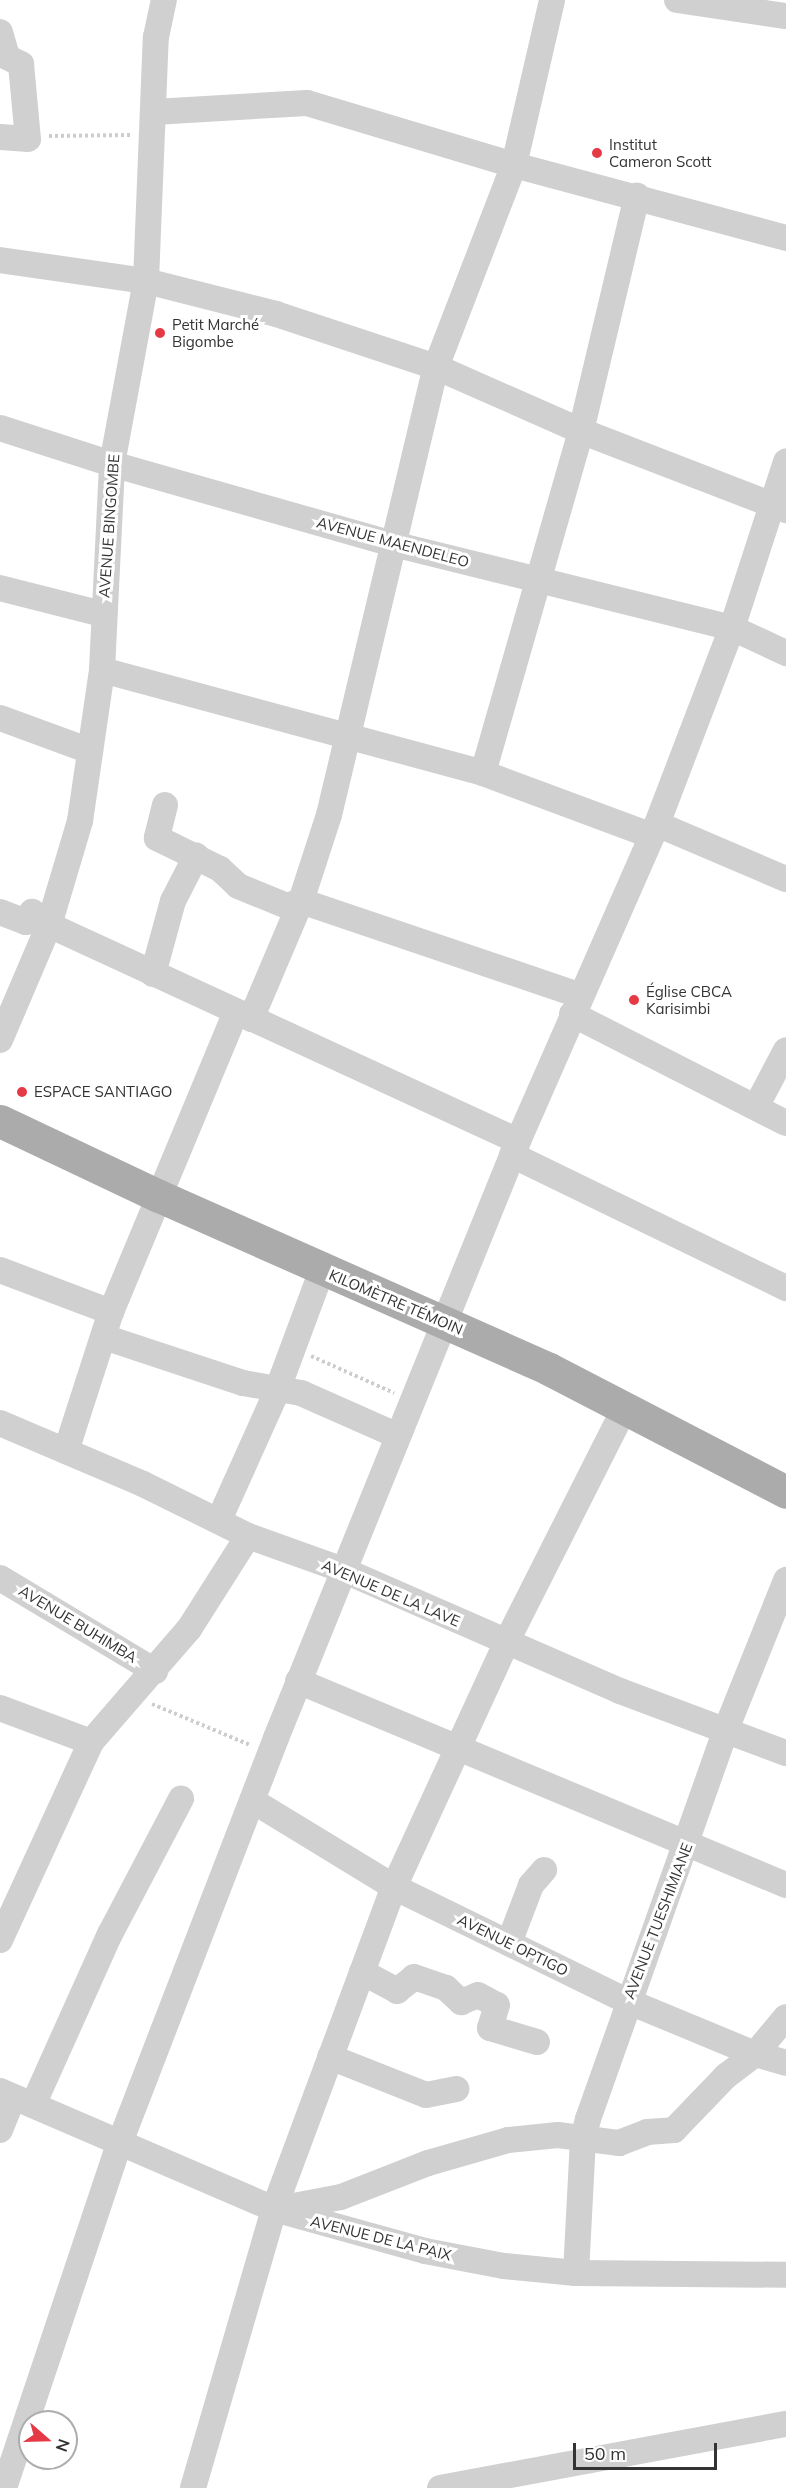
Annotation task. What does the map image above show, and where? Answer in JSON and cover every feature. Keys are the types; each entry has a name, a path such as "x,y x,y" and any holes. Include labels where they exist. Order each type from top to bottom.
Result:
{"main road":[{"name":"KILOMÈTRE TÉMOIN","path":"0,1121 322,1270 549,1369 786,1492"}],"street":[{"name":"AVENUE BINGOMBE","path":"0,1040 49,925 80,820 102,670 102,614 112,464 146,281 157,29 164,0"},
{"path":"66,1451 111,1312 159,1196 301,901 349,735 436,367 514,165 552,0"},
{"path":"677,0 786,16"},
{"path":"0,32 7,57 21,64 28,139 0,137"},
{"path":"154,123 308,103 514,165 637,196 786,238"},
{"path":"483,773 581,430 637,196"},
{"path":"0,260 146,281 276,314 436,367 581,430 779,508"},
{"name":"AVENUE MAENDELEO","path":"0,428 112,464 393,544 732,628 786,653"},
{"path":"9,2485 119,2145 298,1681 443,1322 575,1005 655,830 779,508 786,462"},
{"path":"0,588 102,614"},
{"path":"102,670 483,773 655,830 786,879"},
{"path":"0,718 90,751"},
{"path":"165,805 158,838 220,869 238,886 287,906 301,901 575,1005 786,1123"},
{"path":"153,974 173,901 196,856"},
{"path":"0,912 26,922 32,912 49,925 244,1016 515,1148 786,1288"},
{"path":"756,1107 786,1050"},
{"path":"0,1270 111,1312"},
{"path":"219,1520 277,1391 322,1270"},
{"path":"104,1337 277,1391 301,1393 398,1436"},
{"path":"193,2488 274,2209 394,1887 506,1643 624,1409"},
{"name":"AVENUE DE LA LAVE","path":"0,1423 219,1520 248,1536 343,1570 506,1643 725,1732 786,1753"},
{"path":"0,1940 91,1742 155,1671 189,1629 248,1536"},
{"name":"AVENUE BUHIMBA","path":"0,1578 155,1671"},
{"name":"AVENUE TUESHIMIANE","path":"576,2273 583,2139 627,2001 688,1843 725,1732 786,1580"},
{"path":"298,1681 786,1885"},
{"path":"0,1708 91,1742"},
{"path":"0,2130 15,2098 110,1935 180,1799"},
{"name":"AVENUE OPTIGO","path":"253,1801 394,1887 627,2001 755,2054 786,2063"},
{"path":"509,1943 531,1885 544,1870"},
{"path":"362,1972 397,1991 414,1977 446,1988 461,2002 478,1995 497,2005 490,2028 537,2042"},
{"path":"274,2209 341,2197 428,2163 508,2140 538,2135 619,2143 647,2132 674,2130 726,2076 755,2054 786,2017"},
{"path":"330,2057 426,2095 456,2089"},
{"name":"AVENUE DE LA PAIX","path":"15,2098 119,2145 274,2209 426,2252 504,2266 576,2273 786,2275"},
{"path":"440,2488 786,2424"}],"path":[{"path":"28,139 154,123"},
{"path":"296,1341 323,1363 412,1401"},
{"path":"133,1695 178,1718 271,1753"}],"place":[{"name":"Institut Cameron Scott","path":"597,153"},
{"name":"Petit Marché Bigombe","path":"160,333"},
{"name":"Église CBCA Karisimbi","path":"634,1000"},
{"name":"ESPACE SANTIAGO","path":"22,1092"}]}
